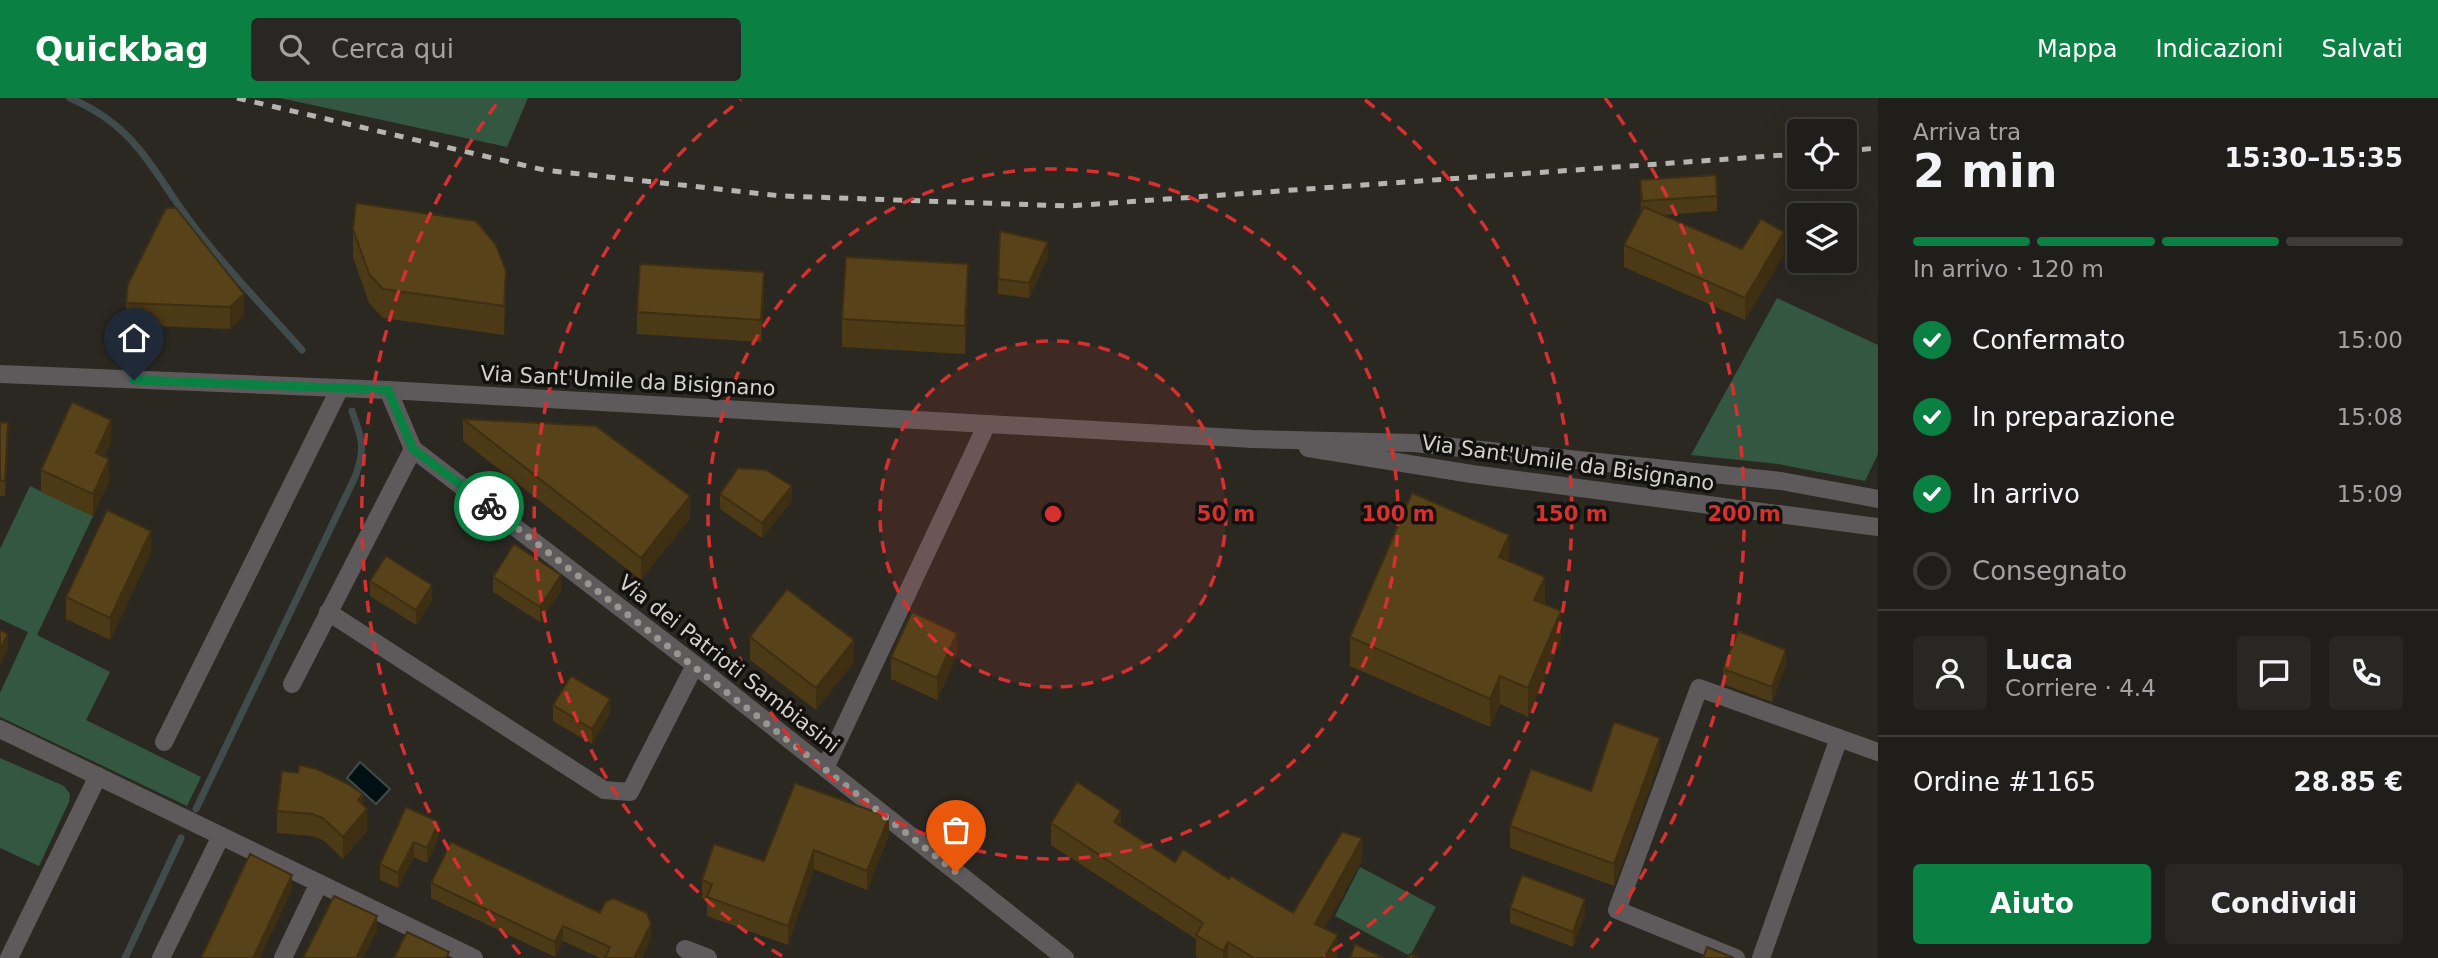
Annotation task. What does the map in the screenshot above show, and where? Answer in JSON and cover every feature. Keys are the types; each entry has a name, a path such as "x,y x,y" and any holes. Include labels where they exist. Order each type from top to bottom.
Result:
{"street":[{"name":"Via Sant'Umile da Bisignano","path":"0,374 388,390 1253,439 1428,444 1782,481 1878,499"},
{"path":"164,742 340,388"},
{"name":"Via dei Patrioti Sambiasini","path":"388,390 413,449 695,665 1065,958"},
{"path":"825,768 987,424"},
{"name":"Via Sant'Umile da Bisignano","path":"1253,439 1472,474 1878,527"},
{"path":"292,684 413,449"},
{"path":"328,612 604,790 630,792 695,665"},
{"path":"1736,958 1617,910 1699,688 1878,752"},
{"path":"0,729 473,958"},
{"path":"1761,958 1839,738"},
{"path":"9,958 98,776"},
{"path":"161,958 221,836"},
{"path":"283,958 318,883"},
{"path":"685,949 708,958"}],"green space":[{"path":"280,98 528,98 507,147"},
{"path":"1777,298 1878,345 1878,454 1865,481 1778,464 1691,455"},
{"path":"30,486 93,516 37,635 110,672 86,720 201,777 187,806 0,717 0,693 28,632 0,619 0,549"},
{"path":"0,758 64,786 70,794 69,802 39,866 0,848"},
{"path":"1360,867 1436,907 1410,956 1335,916"}],"shaded area":[{"path":"360,762 390,789 376,804 347,778"}],"building":[{"path":"1716,175 1717,196 1642,201 1640,180"},
{"path":"356,203 476,221 496,245 506,271 504,306 383,289 369,274 353,229"},
{"path":"1644,207 1742,249 1761,219 1784,232 1745,298 1624,245"},
{"path":"166,208 176,208 244,294 230,307 126,303 128,284"},
{"path":"1000,231 1048,242 1029,283 998,279"},
{"path":"846,257 968,264 965,326 842,319"},
{"path":"640,264 764,272 761,320 637,312"},
{"path":"72,402 111,420 96,453 109,459 93,494 41,470"},
{"path":"463,419 596,426 690,496 641,558"},
{"path":"0,422 8,423 5,481 0,480"},
{"path":"738,468 766,470 792,486 762,523 720,494"},
{"path":"1412,493 1509,535 1499,557 1545,577 1534,600 1561,611 1528,688 1500,676 1490,699 1350,637"},
{"path":"107,510 151,531 110,618 66,597"},
{"path":"514,544 561,575 540,607 493,577"},
{"path":"386,556 432,585 416,610 370,581"},
{"path":"787,589 854,640 816,688 750,637"},
{"path":"912,612 957,633 937,678 891,657"},
{"path":"0,630 8,634 0,650"},
{"path":"1738,631 1786,650 1772,687 1723,669"},
{"path":"571,676 610,699 592,729 553,705"},
{"path":"1614,722 1660,738 1614,864 1510,826 1531,769 1591,791"},
{"path":"299,765 317,769 363,794 358,800 367,809 343,837 323,818 312,814 277,811 282,771 298,773"},
{"path":"1077,782 1121,811 1114,822 1175,862 1183,849 1229,879 1231,876 1293,913 1342,832 1362,838 1315,924 1338,935 1324,958 1254,958 1228,942 1223,951 1196,935 1203,923 1051,823"},
{"path":"795,783 889,817 867,871 814,850 788,926 707,897 712,884 702,880 714,844 764,861"},
{"path":"406,807 439,822 427,848 414,842 398,873 380,864"},
{"path":"451,842 600,913 605,902 613,898 647,913 651,924 634,958 605,958 610,947 563,926 555,942 431,883"},
{"path":"250,854 292,875 253,958 201,958"},
{"path":"1522,875 1585,899 1573,932 1510,908"},
{"path":"334,896 377,916 356,958 303,958"},
{"path":"407,932 449,952 446,958 394,958"},
{"path":"1355,944 1384,958 1350,958"},
{"path":"1707,947 1734,958 1703,958"}],"waterway":[{"path":"70,98 112,122 128,136 232,273 302,350"},
{"path":"196,809 355,477 362,451 352,411"},
{"path":"125,958 181,838"}],"railway":[{"path":"237,98 544,170 782,196 1069,206 1787,155"},
{"path":"1857,150 1878,148"}],"way so far":[{"path":"489,506 956,872"}],"route":[{"path":"134,380 388,390 413,449 489,506"}]}
